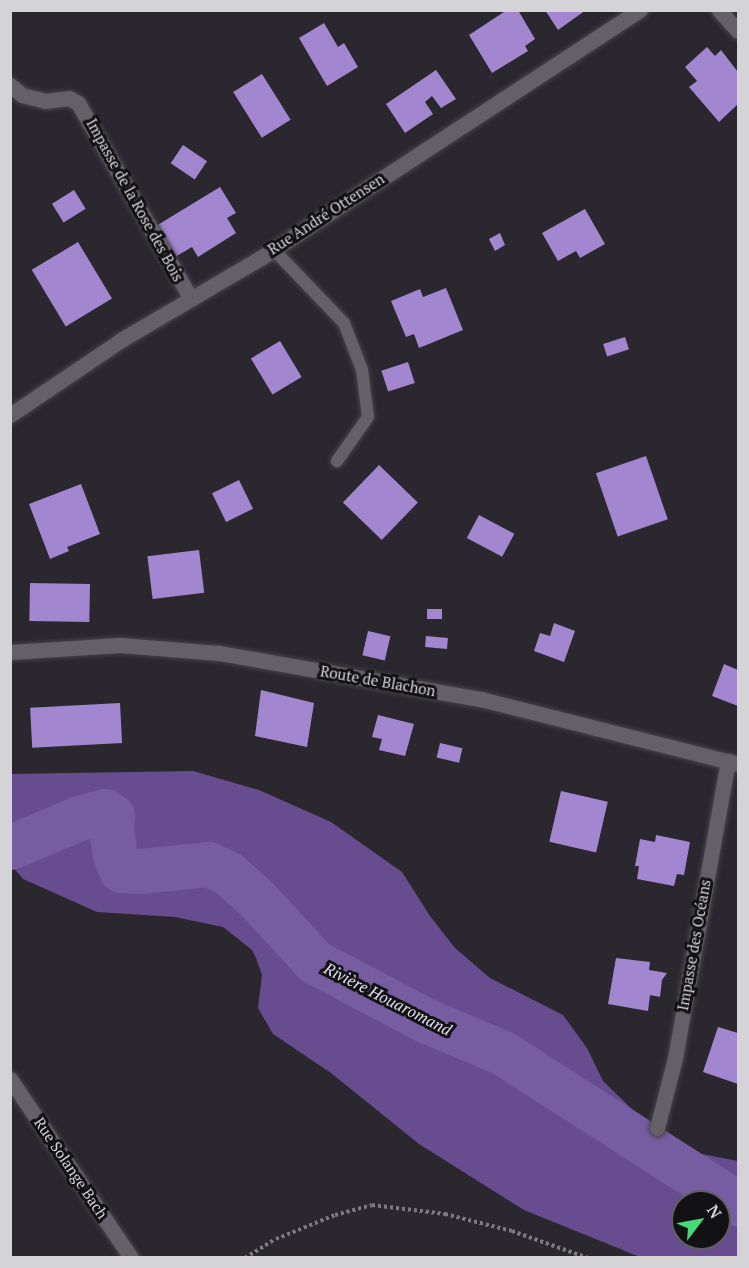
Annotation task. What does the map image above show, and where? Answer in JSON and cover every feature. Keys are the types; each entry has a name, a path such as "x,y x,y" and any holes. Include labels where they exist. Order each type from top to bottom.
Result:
{"street":[{"name":"Rue André Ottensen","path":"10,415 120,340 278,246 640,10"},
{"path":"719,10 738,31"},
{"name":"Impasse de la Rose des Bois","path":"10,86 22,95 45,101 69,98 78,103 191,298"},
{"name":"Route de Blachon","path":"10,652 120,645 219,653 481,699 733,763"},
{"name":"Impasse des Océans","path":"657,1128 675,1058 733,763"},
{"name":"Rue Solange Bach","path":"10,1078 131,1257"}],"lane":[{"path":"278,246 344,324 362,370 368,417 337,460"}],"path":[{"path":"245,1257 276,1239 335,1215 372,1205 445,1214 512,1231 588,1257"}],"shaded area":[{"path":"193,771 259,790 331,822 402,872 430,916 455,948 490,978 563,1015 587,1048 603,1081 635,1112 671,1141 702,1154 738,1161 738,1257 640,1257 524,1210 419,1144 331,1073 273,1034 258,1008 262,975 256,958 252,950 223,927 175,917 97,912 23,879 11,865 10,774"}],"building":[{"path":"507,10 518,10 535,39 525,46 528,51 492,73 469,35"},
{"path":"545,10 586,10 558,30"},
{"path":"324,23 338,47 344,43 358,67 327,86 299,38"},
{"path":"707,47 715,56 721,50 738,72 738,104 719,122 689,87 697,81 685,67"},
{"path":"436,70 456,99 441,108 432,96 425,102 433,114 405,133 386,104"},
{"path":"262,74 291,120 262,138 233,92"},
{"path":"183,145 207,161 195,179 171,163"},
{"path":"220,187 236,213 227,218 236,233 198,257 192,247 175,257 156,226"},
{"path":"74,190 86,209 64,222 52,204"},
{"path":"585,209 605,244 580,258 576,251 558,261 542,233"},
{"path":"500,233 505,245 495,251 489,239"},
{"path":"78,242 112,299 66,326 32,270"},
{"path":"446,288 463,330 419,348 414,334 406,337 391,301 420,289 423,297"},
{"path":"625,337 629,349 607,356 603,344"},
{"path":"280,341 302,377 272,395 251,359"},
{"path":"408,362 415,383 388,392 381,371"},
{"path":"646,456 668,519 618,537 596,473"},
{"path":"379,465 418,503 382,540 343,502"},
{"path":"239,480 253,509 226,522 212,493"},
{"path":"81,484 100,534 67,547 69,551 50,559 29,504"},
{"path":"479,515 514,534 502,557 467,538"},
{"path":"199,550 204,593 153,599 147,556"},
{"path":"30,583 90,584 89,622 29,621"},
{"path":"427,609 442,609 442,619 427,619"},
{"path":"554,623 575,631 564,662 534,651 540,633 550,636"},
{"path":"368,631 390,636 385,661 362,655"},
{"path":"426,636 448,638 447,649 425,647"},
{"path":"724,664 738,670 738,706 712,696"},
{"path":"261,690 314,703 307,747 255,736"},
{"path":"120,703 122,743 32,748 30,708"},
{"path":"378,715 414,724 405,756 379,750 382,739 372,737"},
{"path":"440,743 462,748 459,763 437,758"},
{"path":"561,791 608,802 596,852 549,842"},
{"path":"656,835 690,842 684,875 677,874 674,886 637,879 639,866 635,866 640,839 655,842"},
{"path":"616,958 650,962 649,970 667,973 662,980 660,997 650,995 648,1011 608,1004"},
{"path":"718,1027 738,1033 738,1084 703,1072"}],"waterway":[{"name":"Rivière Houaromand","path":"10,847 79,818 105,811 112,816 111,830 115,856 121,870 140,871 208,864 228,873 257,899 315,962 427,1021 503,1053 738,1204"}]}
